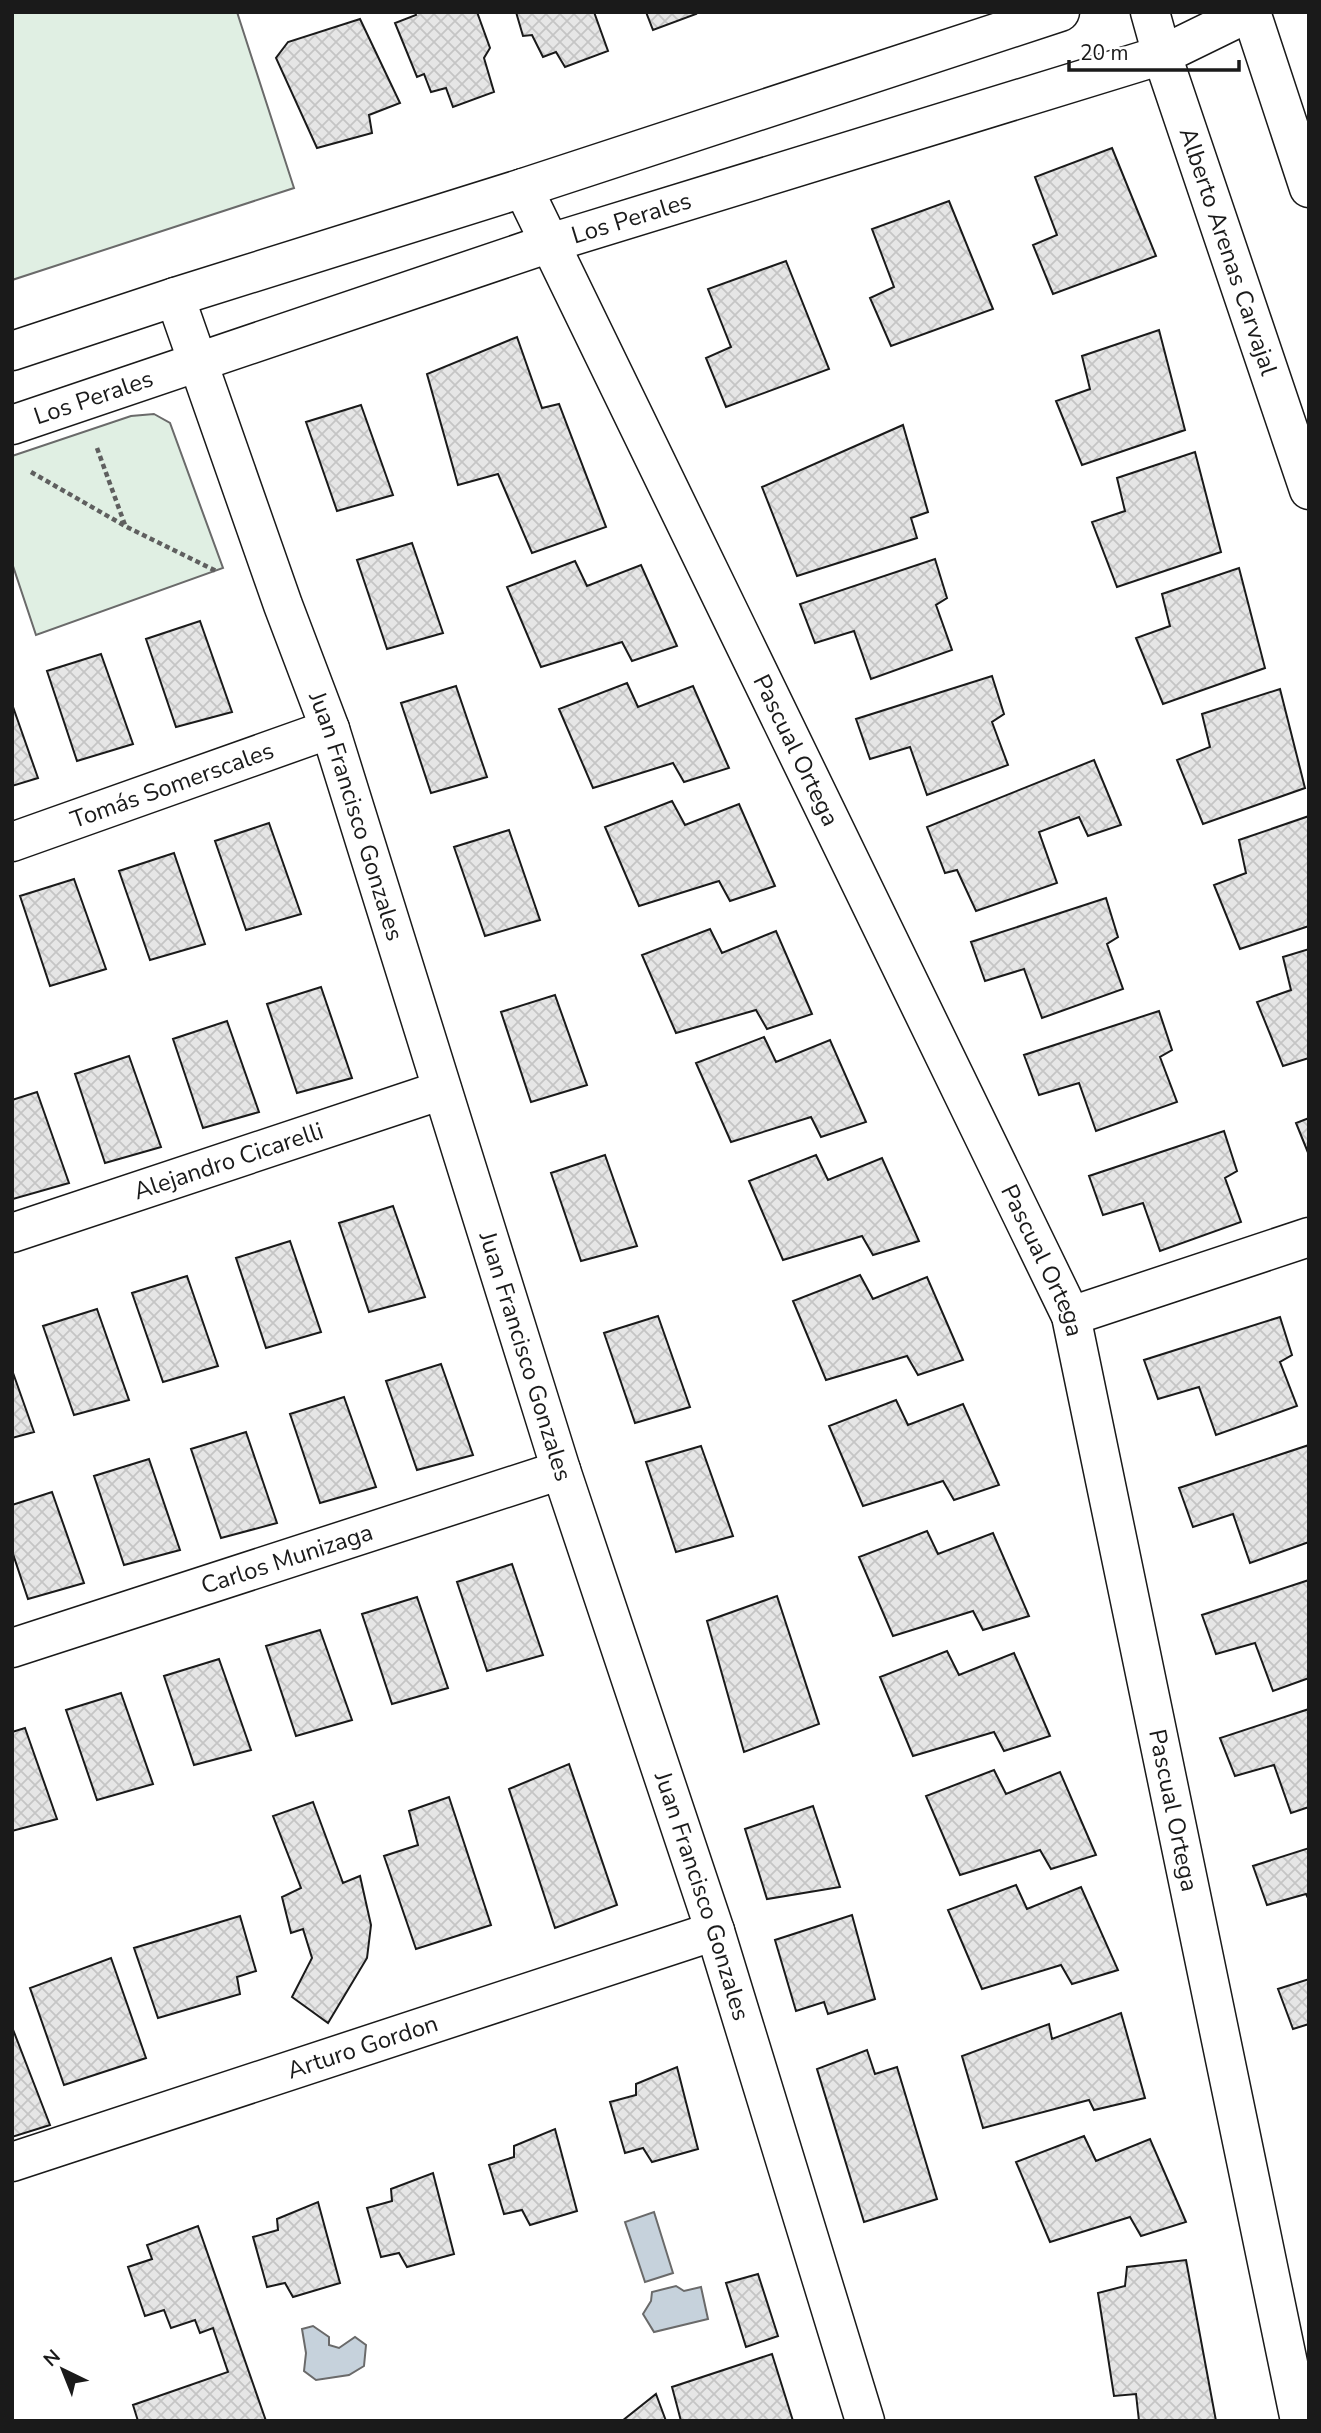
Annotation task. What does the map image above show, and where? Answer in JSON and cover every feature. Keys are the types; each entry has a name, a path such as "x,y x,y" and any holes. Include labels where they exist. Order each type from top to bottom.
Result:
{"street":[{"path":"12,351 523,188 1060,12"},
{"name":"Alberto Arenas Carvajal","path":"1150,12 1162,55 1309,490"},
{"path":"1250,12 1309,188"},
{"name":"Los Perales","path":"12,425 550,243 1162,55 1250,12"},
{"name":"Pascual Ortega","path":"523,188 1071,1317 1300,2421"},
{"name":"Juan Francisco Gonzales","path":"175,297 282,605 330,729 561,1470 715,1931 865,2421"},
{"name":"Tomás Somerscales","path":"12,842 330,729"},
{"name":"Alejandro Cicarelli","path":"12,1233 442,1090"},
{"path":"1071,1317 1309,1237"},
{"name":"Carlos Munizaga","path":"12,1648 561,1470"},
{"name":"Arturo Gordon","path":"12,2162 715,1931"}],"path":[{"path":"80,402 125,526"},
{"path":"24,468 125,526 282,605"}],"green space":[{"path":"12,12 237,12 294,188 12,280"},
{"path":"154,414 170,423 223,568 36,635 12,563 12,456 131,416"}],"shaded area":[{"path":"654,2212 673,2273 645,2282 625,2222"},
{"path":"676,2286 684,2291 701,2287 708,2319 654,2332 643,2314 651,2301 652,2292"},
{"path":"313,2326 329,2337 329,2345 339,2348 355,2337 366,2345 364,2366 349,2375 316,2380 304,2371 306,2353 302,2329"}],"building":[{"path":"415,12 477,12 490,48 484,58 494,92 453,107 446,88 431,92 424,74 417,77 395,23 416,15"},
{"path":"516,12 594,12 608,51 565,67 556,52 543,57 532,35 523,36"},
{"path":"646,12 695,12 696,14 653,30"},
{"path":"360,19 400,103 369,115 372,133 317,148 276,58 288,42"},
{"path":"1112,148 1156,256 1053,294 1033,245 1057,235 1035,177"},
{"path":"949,201 993,309 891,346 870,298 894,287 872,229"},
{"path":"786,261 829,369 726,407 706,358 731,347 708,289"},
{"path":"1159,330 1185,430 1082,465 1056,401 1090,389 1082,356"},
{"path":"517,337 542,408 559,404 606,527 532,553 498,474 458,485 427,374"},
{"path":"361,405 393,495 337,511 306,422"},
{"path":"903,425 928,512 911,518 917,538 797,576 762,487"},
{"path":"1195,452 1221,552 1117,587 1092,522 1125,511 1117,478"},
{"path":"412,543 443,633 387,649 357,560"},
{"path":"935,559 947,598 936,605 952,650 871,679 854,631 815,643 800,604"},
{"path":"575,561 587,586 641,565 677,646 632,661 622,642 541,667 507,587"},
{"path":"1239,568 1265,668 1163,704 1136,638 1170,626 1162,594"},
{"path":"200,621 232,712 176,727 146,639"},
{"path":"101,654 133,744 77,761 47,671"},
{"path":"992,676 1004,714 992,722 1008,765 927,795 910,747 870,759 856,719"},
{"path":"627,683 638,707 693,686 729,768 684,782 673,763 593,788 559,709"},
{"path":"456,686 487,777 431,793 401,703"},
{"path":"1280,689 1305,788 1203,824 1177,760 1210,747 1202,714"},
{"path":"12,704 38,778 12,786"},
{"path":"1094,760 1121,825 1088,836 1079,817 1039,832 1057,883 976,911 957,870 945,873 927,827"},
{"path":"672,801 685,825 739,804 775,886 730,901 719,881 639,906 605,827"},
{"path":"1309,816 1309,926 1240,949 1214,885 1246,873 1239,840"},
{"path":"269,823 301,914 246,930 215,841"},
{"path":"509,830 540,920 485,936 454,847"},
{"path":"174,853 205,944 150,960 119,871"},
{"path":"74,879 106,969 50,986 20,896"},
{"path":"1106,898 1118,937 1107,944 1123,989 1042,1018 1024,969 985,981 971,942"},
{"path":"710,929 722,953 776,931 812,1014 767,1029 756,1010 676,1033 642,955"},
{"path":"1309,949 1309,1058 1283,1066 1257,1002 1291,990 1283,957"},
{"path":"321,987 352,1078 297,1093 267,1004"},
{"path":"555,995 587,1085 531,1102 501,1012"},
{"path":"1159,1011 1172,1050 1160,1057 1177,1102 1096,1131 1079,1083 1039,1095 1024,1055"},
{"path":"227,1021 259,1112 203,1128 173,1039"},
{"path":"764,1037 776,1062 830,1040 866,1122 821,1137 811,1117 731,1142 696,1063"},
{"path":"129,1056 161,1147 105,1163 75,1074"},
{"path":"37,1092 69,1183 13,1199 12,1100"},
{"path":"1309,1118 1309,1155 1296,1123"},
{"path":"1224,1131 1237,1171 1225,1178 1241,1222 1160,1251 1143,1203 1103,1215 1089,1176"},
{"path":"605,1155 637,1246 581,1261 551,1173"},
{"path":"816,1155 828,1180 882,1158 919,1241 873,1255 862,1236 783,1260 749,1181"},
{"path":"393,1206 425,1297 369,1312 339,1223"},
{"path":"290,1241 321,1332 266,1348 236,1258"},
{"path":"860,1275 873,1299 927,1277 963,1360 918,1375 907,1356 826,1380 793,1301"},
{"path":"187,1276 218,1366 163,1382 132,1293"},
{"path":"97,1309 129,1400 74,1415 43,1326"},
{"path":"658,1316 690,1407 635,1423 604,1333"},
{"path":"1280,1317 1292,1355 1280,1362 1297,1406 1216,1435 1199,1387 1158,1399 1144,1360"},
{"path":"441,1364 473,1455 417,1470 386,1381"},
{"path":"12,1370 34,1432 12,1438"},
{"path":"344,1397 376,1487 320,1503 290,1414"},
{"path":"896,1400 908,1425 963,1404 999,1485 954,1500 943,1481 863,1506 829,1426"},
{"path":"246,1432 277,1523 221,1538 191,1449"},
{"path":"1309,1445 1309,1542 1250,1563 1233,1514 1193,1527 1179,1488"},
{"path":"701,1446 733,1536 676,1552 646,1462"},
{"path":"149,1459 180,1550 124,1565 94,1476"},
{"path":"52,1492 84,1583 28,1599 12,1551 12,1505"},
{"path":"927,1531 938,1554 993,1533 1029,1616 983,1630 973,1611 893,1636 859,1557"},
{"path":"512,1564 543,1655 487,1671 457,1582"},
{"path":"1309,1580 1309,1678 1273,1691 1255,1643 1216,1654 1202,1615"},
{"path":"777,1596 819,1724 744,1752 707,1621"},
{"path":"417,1597 448,1688 392,1704 362,1614"},
{"path":"320,1630 352,1720 296,1736 266,1646"},
{"path":"947,1651 959,1675 1014,1653 1050,1736 1004,1751 994,1732 913,1756 880,1677"},
{"path":"219,1659 251,1750 194,1765 164,1676"},
{"path":"121,1693 153,1784 97,1800 66,1710"},
{"path":"1309,1709 1309,1807 1291,1813 1274,1765 1235,1776 1220,1738"},
{"path":"25,1728 57,1819 12,1831 12,1732"},
{"path":"569,1764 617,1905 555,1928 509,1789"},
{"path":"994,1770 1006,1794 1060,1772 1096,1855 1051,1869 1040,1850 960,1875 926,1796"},
{"path":"449,1797 491,1925 416,1949 384,1856 418,1845 409,1811"},
{"path":"313,1802 343,1883 360,1876 371,1925 367,1958 328,2023 292,1997 312,1958 303,1929 291,1933 282,1897 301,1888 273,1816"},
{"path":"813,1806 840,1887 767,1899 745,1829"},
{"path":"1309,1848 1309,1900 1306,1894 1267,1905 1253,1866"},
{"path":"1016,1885 1027,1909 1081,1887 1118,1970 1072,1984 1061,1965 982,1989 948,1910"},
{"path":"852,1915 875,1999 828,2014 824,2002 796,2011 775,1940"},
{"path":"240,1916 256,1971 237,1977 240,1994 158,2018 134,1948"},
{"path":"111,1958 146,2058 64,2085 30,1988"},
{"path":"1309,1979 1309,2024 1293,2029 1278,1989"},
{"path":"1121,2013 1145,2098 1094,2110 1089,2100 983,2128 962,2056 1049,2024 1052,2039"},
{"path":"12,2027 50,2125 12,2137"},
{"path":"867,2050 875,2074 897,2067 937,2199 864,2222 817,2069"},
{"path":"677,2067 698,2149 652,2162 643,2148 625,2153 610,2102 636,2095 636,2084"},
{"path":"555,2129 577,2211 530,2225 522,2210 504,2214 489,2165 514,2157 514,2146"},
{"path":"1084,2136 1096,2161 1150,2139 1186,2222 1141,2236 1130,2217 1050,2242 1016,2162"},
{"path":"433,2173 454,2254 407,2267 399,2253 381,2257 367,2208 392,2201 391,2189"},
{"path":"318,2202 340,2283 293,2297 285,2283 267,2287 253,2237 278,2230 277,2219"},
{"path":"198,2226 266,2421 138,2421 133,2405 228,2372 213,2328 200,2333 195,2320 171,2328 164,2310 145,2316 128,2267 152,2259 147,2245"},
{"path":"1186,2260 1216,2421 1139,2421 1136,2394 1114,2396 1098,2293 1125,2286 1127,2267"},
{"path":"758,2274 778,2336 746,2347 726,2283"},
{"path":"772,2354 793,2421 681,2421 672,2387"},
{"path":"656,2394 666,2421 622,2421"}]}
